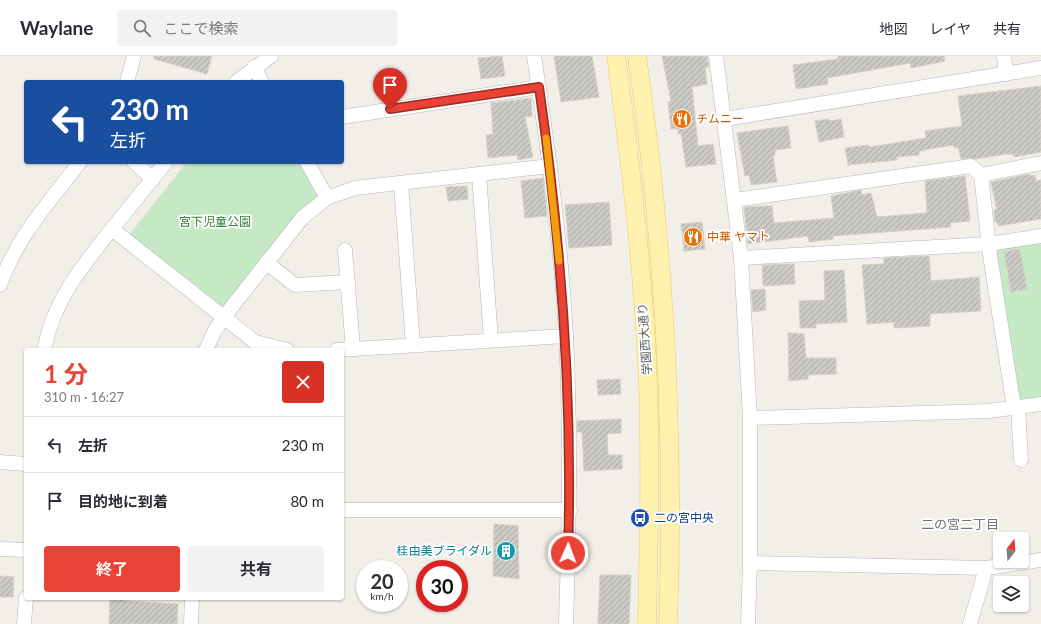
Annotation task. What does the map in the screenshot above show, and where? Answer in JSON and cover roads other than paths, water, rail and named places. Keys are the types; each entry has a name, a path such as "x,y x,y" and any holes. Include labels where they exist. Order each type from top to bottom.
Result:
{"main road":[{"name":"学園西大通り","path":"616,56 637,236 647,360 650,497 647,624"},
{"name":"学園西大通り","path":"637,56 658,233 667,361 670,501 668,624"}],"street":[{"path":"128,80 134,56"},
{"path":"238,80 254,67 271,56"},
{"path":"534,56 550,166 566,336 570,510 566,624"},
{"path":"716,56 741,258 750,418 750,563 748,624"},
{"path":"1004,56 1006,74"},
{"path":"254,67 261,80"},
{"path":"725,119 1041,68"},
{"path":"344,117 539,87"},
{"path":"981,175 1041,163"},
{"path":"0,285 6,267 18,245 79,164"},
{"path":"136,164 153,179"},
{"path":"45,348 52,321 62,298 82,266 164,164"},
{"path":"308,164 327,198"},
{"path":"207,348 214,332 223,318 302,218 327,198 355,188 550,166"},
{"path":"734,200 971,166 981,175 989,244 1016,408 1021,460"},
{"path":"478,174 491,340"},
{"path":"401,184 413,345"},
{"path":"112,229 255,342 275,348"},
{"path":"741,258 989,244 1041,236"},
{"path":"345,250 353,349"},
{"path":"267,263 295,285 348,282"},
{"path":"344,350 566,336"},
{"path":"750,418 989,411 1041,404"},
{"path":"0,462 24,464"},
{"path":"344,510 570,510"},
{"path":"0,549 24,550"},
{"path":"750,563 986,568 1041,560"},
{"path":"970,624 986,568"},
{"path":"24,624 26,600"},
{"path":"192,600 192,624"}],"place":[{"name":"チムニー","path":"682,119"},
{"name":"中華 ヤマト","path":"693,237"},
{"name":"二の宮中央","path":"640,518"},
{"name":"桂由美ブライダル","path":"506,551"}],"district":[{"name":"二の宮二丁目","path":"960,524"}],"park label":[{"name":"宮下児童公園","path":"215,222"}]}
